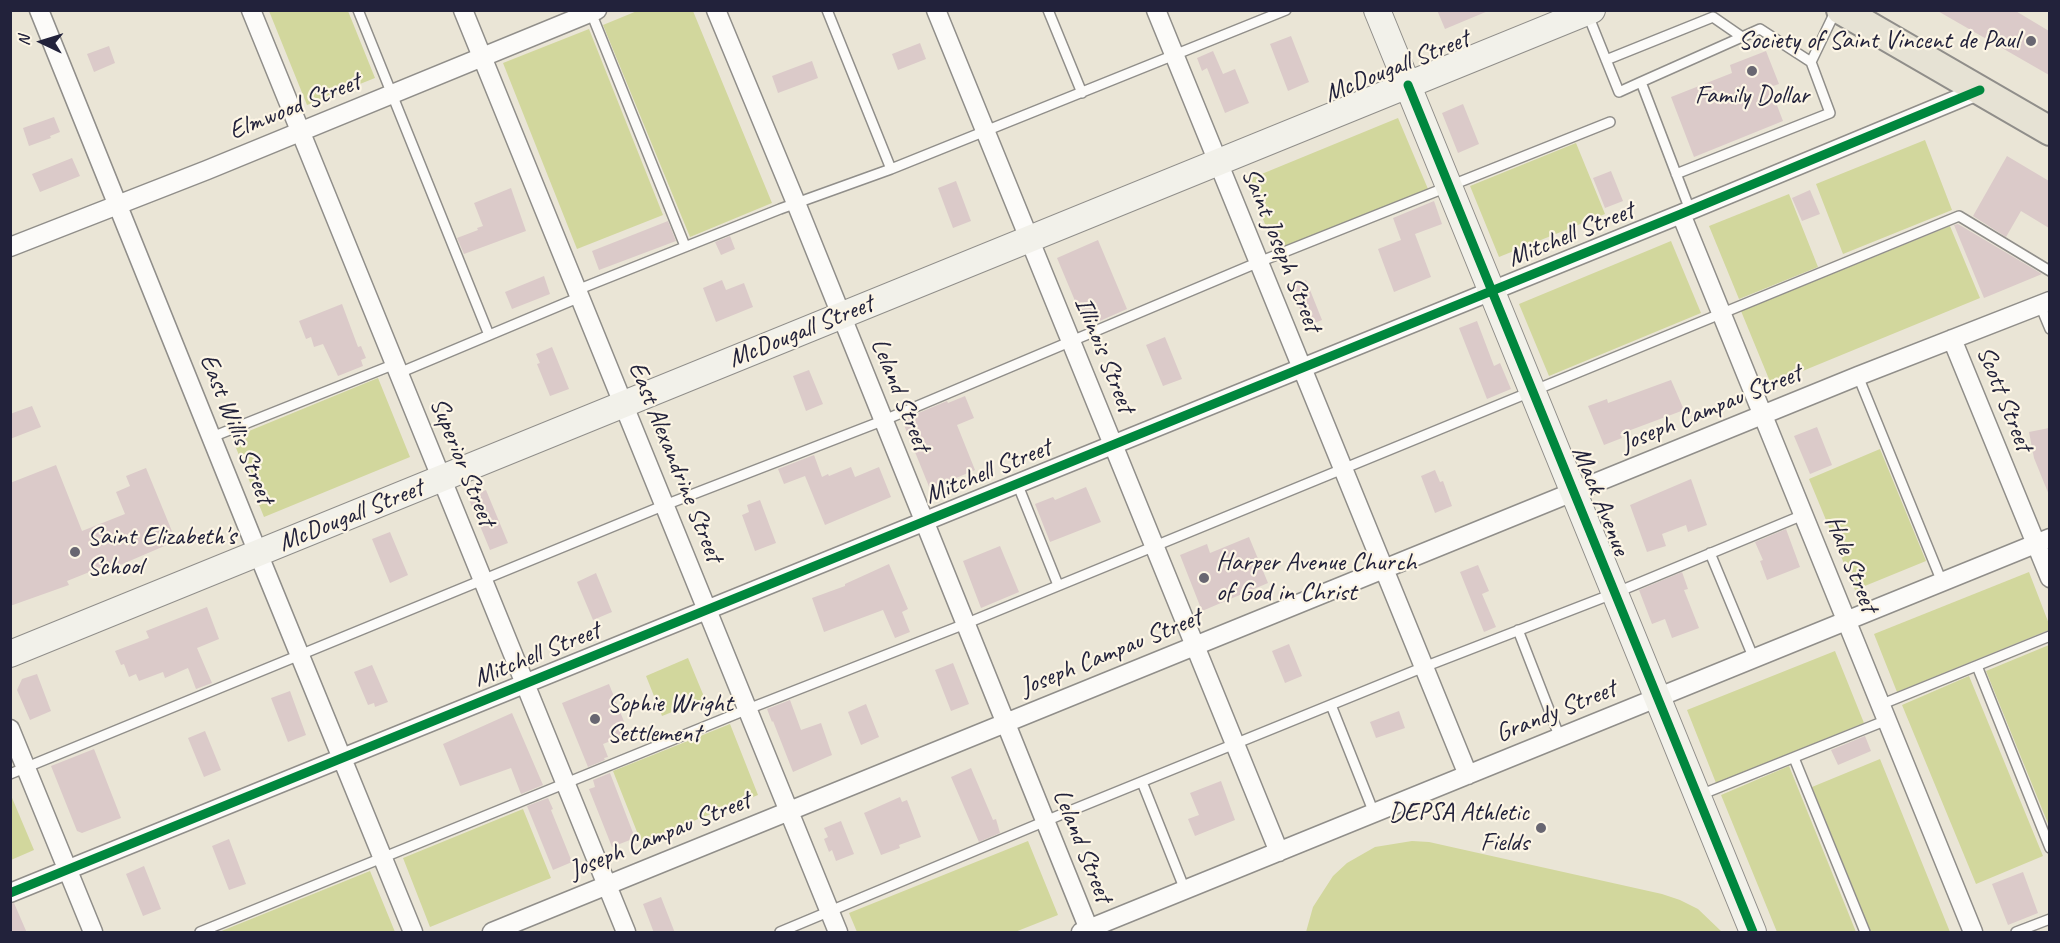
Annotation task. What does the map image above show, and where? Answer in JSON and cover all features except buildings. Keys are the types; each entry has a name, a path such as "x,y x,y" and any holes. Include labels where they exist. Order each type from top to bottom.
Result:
{"main road":[{"path":"1841,10 2049,131"}],"street":[{"name":"East Willis Street","path":"39,10 413,933"},
{"name":"Superior Street","path":"251,10 626,933"},
{"name":"East Alexandrine Street","path":"463,10 838,933"},
{"name":"Leland Street","path":"716,10 796,203 1087,932"},
{"name":"Illinois Street","path":"936,10 1279,852"},
{"name":"Saint Joseph Street","path":"1156,10 1468,775"},
{"name":"Mack Avenue","path":"1377,10 1753,933"},
{"name":"Elmwood Street","path":"10,247 393,95 593,11"},
{"name":"McDougall Street","path":"10,654 1218,163 1579,13"},
{"name":"Mitchell Street","path":"10,893 1980,90"},
{"name":"Hale Street","path":"1685,212 1721,313 1973,933"},
{"name":"Joseph Campau Street","path":"492,933 1858,376 2045,303"},
{"name":"Scott Street","path":"1952,339 2043,541 2049,578"},
{"name":"Grandy Street","path":"1087,932 2043,541"},
{"path":"10,729 18,770 68,869 93,933"}],"lane":[{"path":"358,10 489,335"},
{"path":"827,10 891,169"},
{"path":"1048,10 1082,93"},
{"path":"212,437 489,335 685,246 891,169 1082,93 1270,14 1286,10"},
{"path":"1811,62 1836,10"},
{"path":"593,11 685,246"},
{"path":"1579,13 1606,60 1619,92 1760,30 1811,62 1830,114 1676,174"},
{"path":"1606,60 1713,17 1742,38"},
{"path":"1641,82 1676,174 1685,212"},
{"path":"18,770 665,505 882,421 1259,262 1450,188 1610,122"},
{"path":"200,933 748,709 965,624 1959,216 2049,271"},
{"path":"2045,303 2049,328"},
{"path":"1858,376 1942,582"},
{"path":"1017,483 1058,585"},
{"path":"780,933 1235,744 1615,593 1803,515"},
{"path":"1710,553 1754,659"},
{"path":"1518,630 1560,738"},
{"path":"1698,796 1794,758 1977,666 2049,636"},
{"path":"1977,666 2049,848"},
{"path":"1331,705 1374,813"},
{"path":"1794,758 1865,933"},
{"path":"1142,782 1185,890"},
{"path":"2016,933 2049,919"}],"green space":[{"path":"269,11 348,11 375,78 307,105"},
{"path":"637,11 693,11 772,203 690,237 603,25"},
{"path":"589,29 663,215 577,249 503,63"},
{"path":"1398,118 1428,189 1276,251 1247,180"},
{"path":"1925,140 1952,210 1843,254 1816,184"},
{"path":"1576,143 1605,214 1499,257 1470,186"},
{"path":"1789,194 1818,267 1739,299 1709,226"},
{"path":"1950,226 1980,298 1771,384 1741,311"},
{"path":"1671,241 1701,313 1549,376 1519,304"},
{"path":"378,378 410,457 264,517 232,438"},
{"path":"1880,449 1926,561 1855,590 1809,479"},
{"path":"2029,572 2049,624 2049,630 1897,692 1874,634"},
{"path":"2049,645 2049,826 1986,671"},
{"path":"1835,651 1864,723 1716,783 1687,710"},
{"path":"688,658 705,699 662,716 646,676"},
{"path":"1969,676 2043,856 1976,884 1902,705"},
{"path":"730,724 758,795 641,842 613,771"},
{"path":"1880,759 1950,932 1871,932 1812,787"},
{"path":"1789,766 1856,932 1777,932 1721,795"},
{"path":"10,793 34,850 11,860 10,860"},
{"path":"523,809 551,878 430,927 403,858"},
{"path":"1028,841 1058,915 1015,932 857,932 849,913"},
{"path":"1412,841 1429,842 1662,894 1698,909 1722,932 1306,932 1313,907 1333,876 1347,863 1375,847"},
{"path":"370,871 395,932 219,932"}],"cycle path":[{"path":"1408,85 1753,932"},
{"path":"10,893 1681,214 1980,90"}],"place":[{"name":"Society of Saint Vincent de Paul","path":"2031,41"},
{"name":"Family Dollar","path":"1752,71"},
{"name":"Saint Elizabeth's School","path":"75,552"},
{"name":"Harper Avenue Church of God in Christ","path":"1204,578"},
{"name":"Sophie Wright Settlement","path":"595,719"},
{"name":"DEPSA Athletic Fields","path":"1541,828"}]}
